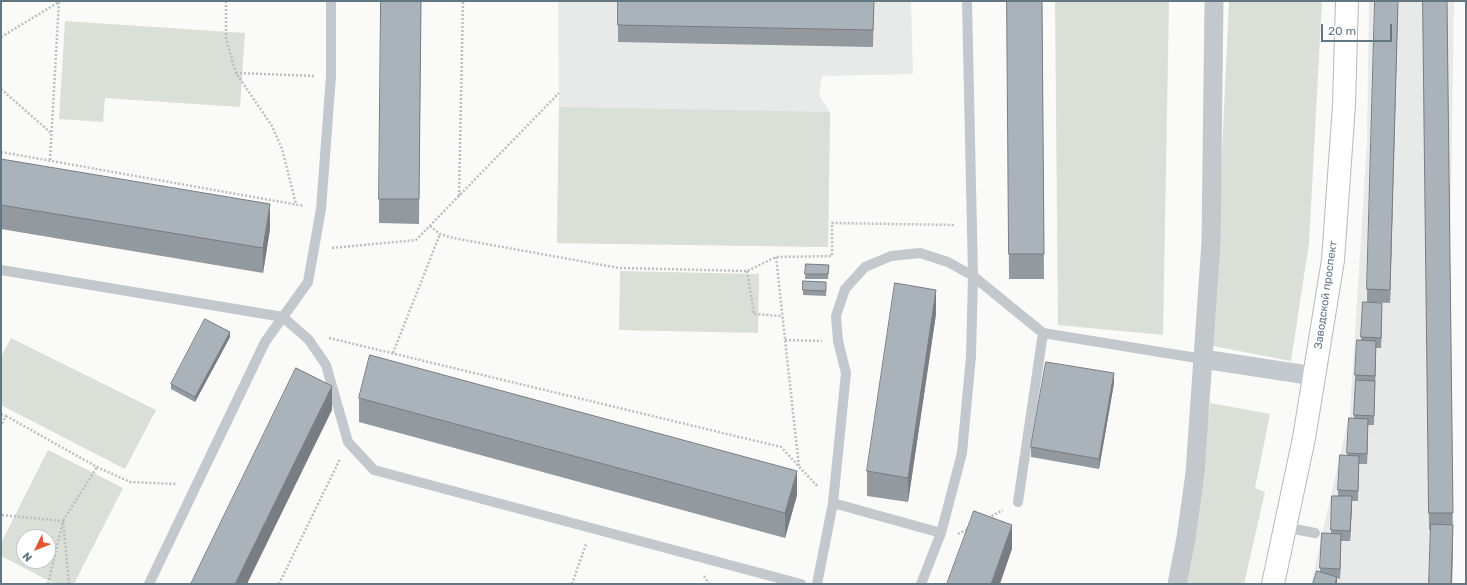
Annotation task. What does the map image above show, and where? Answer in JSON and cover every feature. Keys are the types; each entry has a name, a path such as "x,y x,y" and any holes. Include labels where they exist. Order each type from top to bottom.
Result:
{"main road":[{"name":"Заводской проспект","path":"1273,584 1304,438 1333,260 1344,105 1346,1"}],"street":[{"path":"1177,584 1186,538 1195,473 1211,242 1214,1"},
{"path":"1203,359 1314,376"}],"lane":[{"path":"149,584 265,342 308,282 321,209 331,76 331,1"},
{"path":"921,584 940,533 962,454 971,356 973,276 967,1"},
{"path":"817,584 833,503 846,373 838,342 836,316 845,289 864,267 891,256 920,253 948,262 973,276 1043,333 1203,359"},
{"path":"1,270 283,317 309,340 326,365 348,442 374,470 801,584"},
{"path":"1018,502 1043,333"},
{"path":"833,503 940,533"},
{"path":"1284,527 1315,533"}],"path":[{"path":"1,37 59,1"},
{"path":"50,160 59,1"},
{"path":"226,1 226,38 236,73 272,126 282,149 296,204"},
{"path":"459,196 464,1"},
{"path":"236,73 331,76"},
{"path":"1,89 51,133"},
{"path":"313,250 416,240 559,93"},
{"path":"1,152 321,209"},
{"path":"430,226 440,234 453,238 619,268 747,271 776,257 832,256 832,223 972,226"},
{"path":"393,353 440,234"},
{"path":"776,257 799,467"},
{"path":"747,271 754,314 782,316"},
{"path":"309,340 321,336 781,447 833,503"},
{"path":"785,340 838,342"},
{"path":"1,414 97,466 130,482 196,485"},
{"path":"1,425 6,416"},
{"path":"280,584 348,442"},
{"path":"48,584 64,521 97,466"},
{"path":"983,521 1018,502"},
{"path":"1,515 64,521"},
{"path":"64,521 70,584"},
{"path":"572,584 591,528"},
{"path":"935,547 970,528"}],"shaded area":[{"path":"558,1 911,1 913,74 822,76 819,95 830,112 828,247 557,243 559,107"},
{"path":"1055,1 1169,1 1163,335 1058,325"},
{"path":"1229,1 1322,1 1309,243 1291,361 1213,346"},
{"path":"1369,1 1454,1 1445,584 1311,584 1350,412 1367,142"},
{"path":"65,21 245,33 240,107 105,98 103,122 59,119"},
{"path":"559,107 830,112 828,247 557,243"},
{"path":"620,271 759,274 758,333 619,330"},
{"path":"11,338 156,410 125,469 1,405 1,357"},
{"path":"1210,403 1270,414 1255,488 1265,492 1244,584 1185,584 1197,519"},
{"path":"48,450 123,488 74,584 55,584 26,569 56,569 56,529 16,529 16,564 1,556 1,543"}],"building":[{"path":"381,1 421,1 419,199 379,199"},
{"path":"618,1 874,1 873,30 618,25"},
{"path":"1007,1 1042,1 1044,254 1009,254"},
{"path":"1375,1 1398,1 1390,290 1367,289"},
{"path":"1423,1 1447,1 1453,513 1429,513"},
{"path":"1,159 270,204 263,248 1,205"},
{"path":"806,264 829,265 828,274 805,274"},
{"path":"803,281 826,282 826,291 803,290"},
{"path":"895,283 936,290 908,478 867,471"},
{"path":"1363,302 1382,303 1381,338 1361,337"},
{"path":"205,319 230,332 195,397 171,384"},
{"path":"1357,340 1376,341 1375,376 1355,375"},
{"path":"370,355 797,471 785,513 359,398"},
{"path":"1046,362 1114,373 1099,459 1031,447"},
{"path":"296,368 332,386 235,584 191,584"},
{"path":"1356,380 1375,381 1374,416 1354,415"},
{"path":"1349,418 1368,419 1367,454 1347,453"},
{"path":"1340,455 1359,456 1358,491 1338,490"},
{"path":"1332,496 1352,496 1350,531 1331,530"},
{"path":"974,511 1012,525 991,584 947,584"},
{"path":"1431,524 1453,525 1451,584 1429,584"},
{"path":"1322,533 1341,534 1340,569 1320,568"},
{"path":"1317,571 1337,577 1335,584 1313,584"}]}
